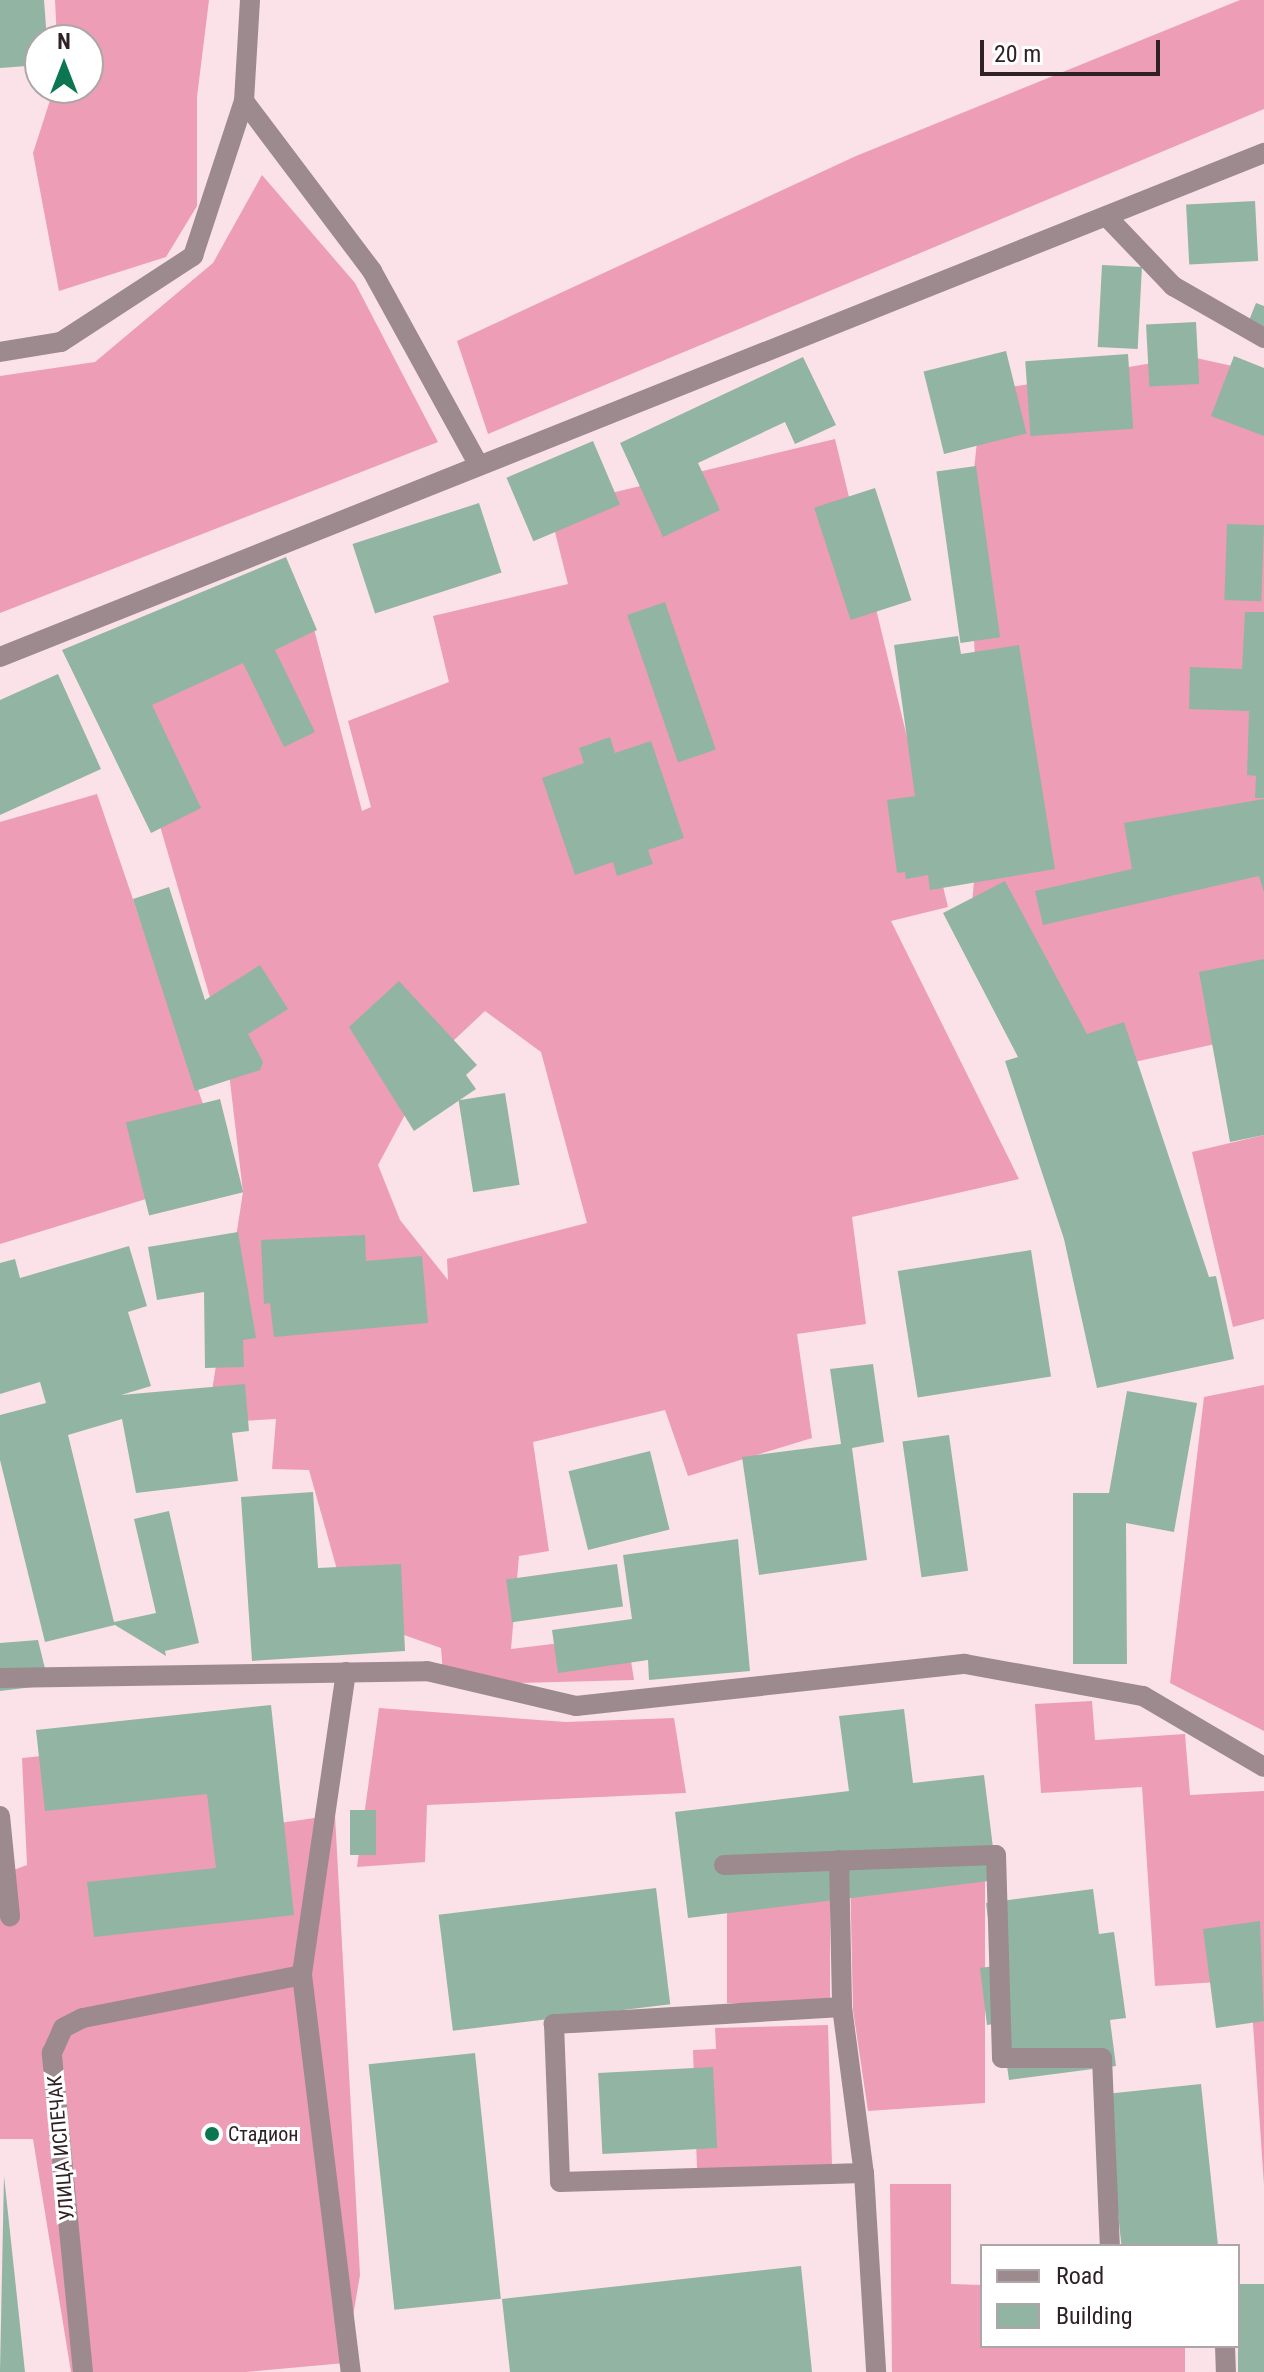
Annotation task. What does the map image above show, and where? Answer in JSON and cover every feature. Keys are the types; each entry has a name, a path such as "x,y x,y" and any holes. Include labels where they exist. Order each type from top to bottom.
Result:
{"street":[{"path":"0,352 61,342 193,256 244,101 250,0"},
{"path":"244,101 372,271 479,466"},
{"path":"0,657 1109,219 1264,153"},
{"path":"1109,219 1173,286 1264,338"},
{"path":"0,1678 427,1671 576,1706 965,1664 1143,1696 1264,1767"},
{"path":"346,1672 302,1975 351,2372"},
{"path":"0,1816 10,1917"},
{"path":"724,1865 996,1855 1002,2058 1102,2058 1110,2244"},
{"path":"839,1860 842,2007 864,2173 876,2372"},
{"name":"УЛИЦА ИСПЕЧАК","path":"83,2372 52,2053 63,2028 83,2018 302,1975"},
{"path":"842,2007 554,2024 560,2182 864,2173"},
{"path":"1225,2348 1226,2372"}],"shaded area":[{"path":"55,0 209,0 197,97 197,206 166,257 59,291 33,153 49,104 104,104 104,24 56,24"},
{"path":"1240,0 1264,0 1264,109 488,434 457,341 856,156"},
{"path":"262,175 355,283 438,442 0,613 0,376 95,362 213,263"},
{"path":"1164,351 1237,367 1264,394 1264,1033 1054,1080 972,904 982,786 968,529 982,392 1164,361"},
{"path":"835,439 948,907 891,921 1019,1179 852,1217 866,1324 797,1334 812,1438 688,1476 665,1410 533,1442 549,1551 519,1556 511,1649 627,1635 634,1680 444,1685 441,1648 350,1616 309,1470 272,1469 276,1419 207,1423 243,1192 227,1056 137,747 140,663 310,614 362,811 371,807 348,721 449,682 433,616 568,584 549,508","holes":["485,1011 541,1052 587,1223 447,1259 448,1280 400,1220 378,1165 436,1057"]},
{"path":"97,794 227,1174 0,1244 0,822"},
{"path":"1264,1135 1264,1319 1233,1327 1192,1152"},
{"path":"1264,1385 1264,1731 1170,1683 1204,1397"},
{"path":"1092,1701 1095,1740 1185,1734 1190,1795 1264,1791 1264,2185 1250,1980 1155,1986 1142,1787 1041,1793 1035,1704"},
{"path":"379,1708 566,1722 674,1718 686,1793 427,1805 425,1862 357,1867"},
{"path":"227,1738 246,1828 335,1815 360,2275 345,2363 246,2372 71,2372 33,2139 0,2139 0,1875 27,1865 22,1758"},
{"path":"985,1869 985,2103 868,2111 853,2010 850,1870"},
{"path":"727,1896 830,1896 830,2003 727,2003"},
{"path":"828,2025 832,2165 697,2169 693,2050 716,2049 715,2028"},
{"path":"890,2184 951,2184 951,2284 980,2285 980,2348 1185,2348 1185,2372 892,2372"}],"building":[{"path":"0,0 44,0 46,24 24,24 24,66 0,68"},
{"path":"1255,201 1258,261 1189,265 1186,205"},
{"path":"1102,265 1142,267 1138,349 1098,347"},
{"path":"1256,303 1264,306 1264,340 1244,333"},
{"path":"1196,322 1199,384 1149,387 1146,325"},
{"path":"1006,351 1027,433 944,454 924,372"},
{"path":"1128,354 1133,429 1030,436 1025,361"},
{"path":"1234,356 1264,368 1264,436 1211,416"},
{"path":"803,357 836,425 795,444 785,422 698,463 720,510 663,537 620,443"},
{"path":"593,441 620,505 533,541 506,478"},
{"path":"976,466 1000,637 960,643 936,472"},
{"path":"875,488 911,600 851,620 814,508"},
{"path":"479,503 502,572 375,614 353,544"},
{"path":"1227,524 1264,525 1261,601 1224,600"},
{"path":"286,557 317,630 275,650 315,732 284,747 243,663 152,705 201,808 151,833 62,650"},
{"path":"665,602 716,750 678,763 627,615"},
{"path":"1245,612 1264,612 1264,798 1255,798 1256,776 1247,775 1249,711 1189,709 1190,667 1242,669"},
{"path":"958,636 961,654 1019,645 1055,869 930,890 928,875 906,879 905,872 897,873 887,800 915,796 894,645"},
{"path":"58,674 101,769 0,815 0,700"},
{"path":"610,737 615,753 651,741 684,838 648,850 653,864 617,876 613,862 575,875 542,778 584,763 579,748"},
{"path":"1264,799 1264,892 1259,876 1043,925 1035,891 1132,869 1124,823"},
{"path":"1005,881 1087,1034 1124,1022 1209,1277 1216,1276 1234,1359 1097,1388 1064,1239 1005,1061 1018,1057 943,913"},
{"path":"169,887 205,1000 260,965 288,1009 248,1034 263,1062 260,1070 195,1091 133,899"},
{"path":"1264,959 1264,1135 1230,1142 1199,972"},
{"path":"399,981 477,1065 466,1075 476,1089 414,1131 349,1027"},
{"path":"505,1093 520,1185 473,1192 459,1100"},
{"path":"220,1099 243,1192 149,1216 126,1122"},
{"path":"238,1232 256,1338 243,1340 244,1367 205,1368 204,1292 157,1300 148,1247"},
{"path":"365,1235 366,1261 422,1256 428,1323 274,1337 270,1303 264,1304 261,1240"},
{"path":"129,1246 147,1306 128,1312 151,1386 121,1395 245,1384 249,1431 232,1433 238,1481 136,1493 122,1419 68,1435 114,1622 156,1613 134,1519 169,1511 199,1643 165,1651 166,1656 115,1625 45,1642 0,1460 0,1415 46,1403 40,1382 0,1394 0,1263 15,1259 20,1278"},
{"path":"1031,1250 1051,1376 918,1398 898,1271"},
{"path":"873,1364 884,1442 852,1448 867,1560 759,1575 742,1457 841,1444 830,1369"},
{"path":"1127,1391 1197,1403 1174,1532 1126,1523 1127,1664 1073,1664 1073,1493 1109,1493"},
{"path":"949,1435 968,1571 922,1577 902,1442"},
{"path":"650,1451 670,1530 588,1550 568,1471"},
{"path":"313,1492 318,1568 401,1564 405,1651 252,1661 241,1497"},
{"path":"738,1539 750,1671 649,1680 648,1660 558,1673 552,1630 632,1619 623,1555"},
{"path":"617,1564 623,1607 512,1622 506,1580"},
{"path":"38,1640 49,1685 0,1691 0,1643"},
{"path":"271,1705 294,1915 94,1937 87,1882 216,1868 207,1794 45,1811 36,1730"},
{"path":"904,1709 913,1783 984,1775 997,1880 688,1918 675,1812 849,1791 839,1716"},
{"path":"350,1810 376,1810 376,1855 350,1855"},
{"path":"656,1888 670,2004 453,2031 439,1915"},
{"path":"1093,1889 1099,1934 1114,1932 1126,2018 1110,2020 1116,2066 1009,2080 1001,2023 987,2025 980,1968 994,1966 986,1903"},
{"path":"1260,1921 1264,2021 1216,2028 1203,1929"},
{"path":"475,2053 501,2299 394,2310 369,2064"},
{"path":"713,2067 717,2148 602,2154 598,2073"},
{"path":"1201,2084 1218,2244 1121,2244 1106,2094"},
{"path":"4,2176 25,2372 0,2372"},
{"path":"801,2266 812,2372 510,2372 502,2299"},
{"path":"1240,2284 1264,2284 1264,2372 1238,2372"}],"place":[{"name":"Стадион","path":"212,2134"}]}
